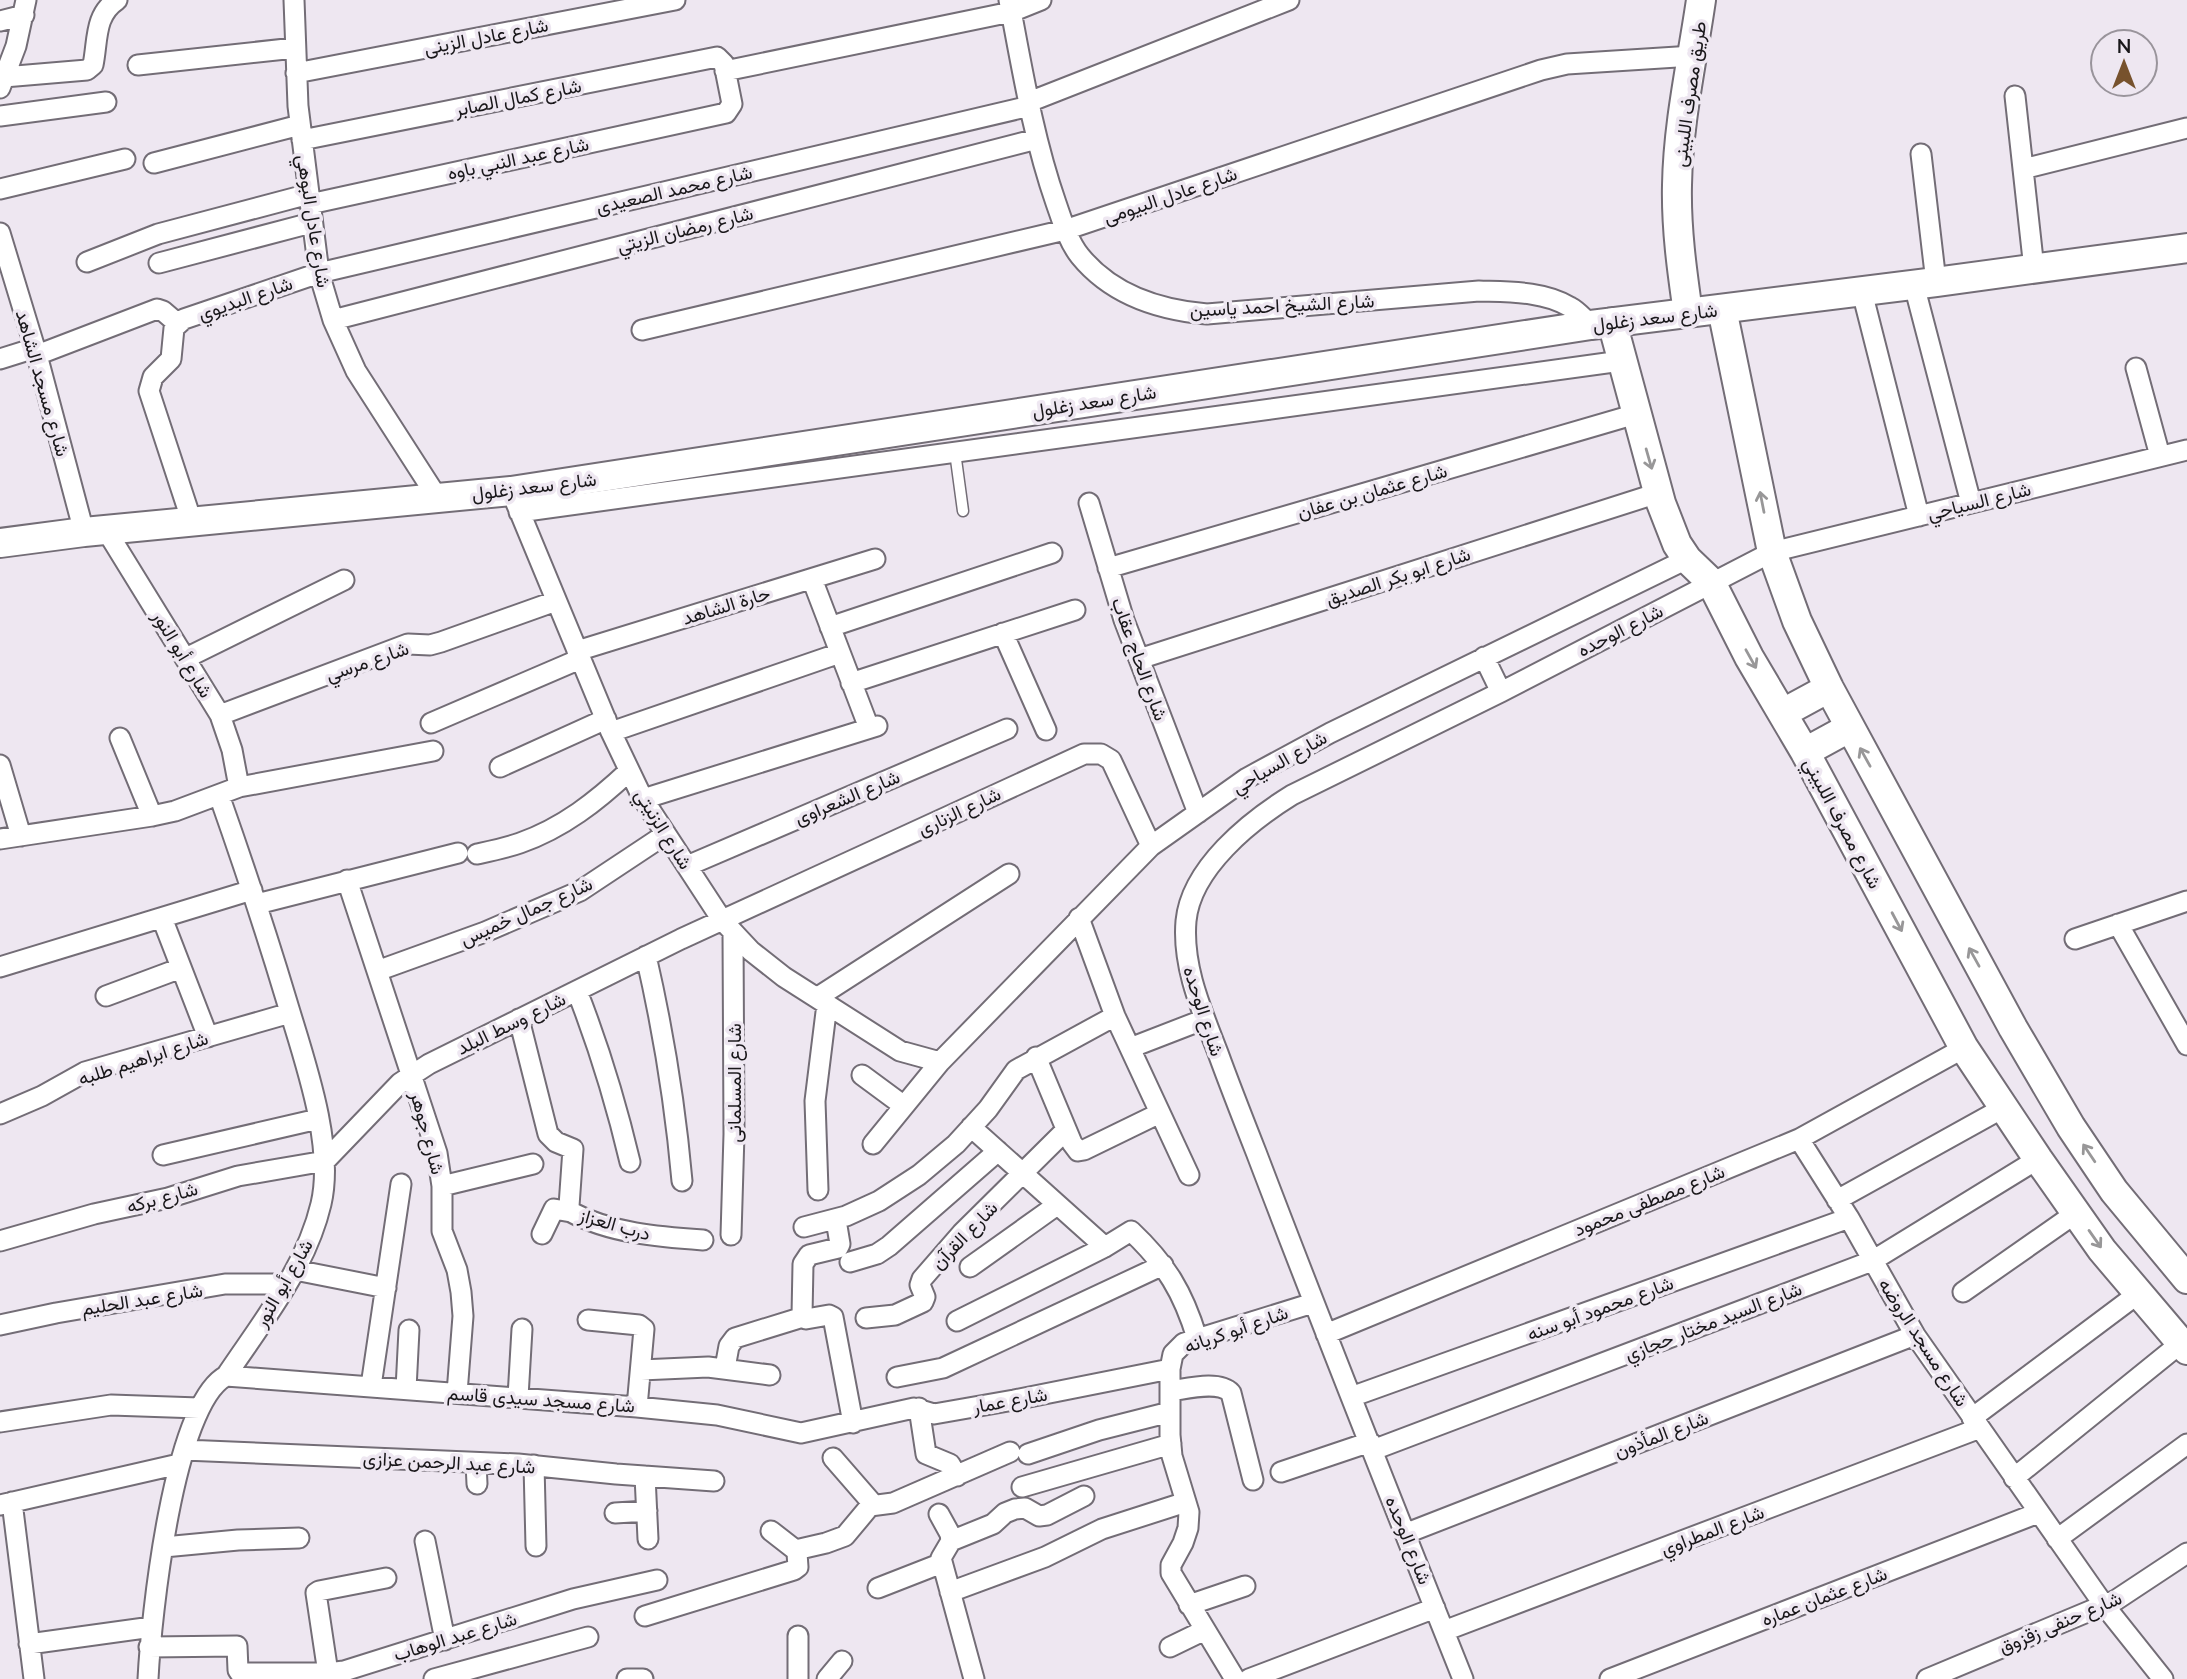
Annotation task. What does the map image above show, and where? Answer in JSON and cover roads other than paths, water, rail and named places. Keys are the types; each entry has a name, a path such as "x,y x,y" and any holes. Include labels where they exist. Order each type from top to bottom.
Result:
{"main road":[{"name":"طريق مصرف اللبينى","path":"1688,313 1679,252 1677,186 1681,121 1702,0"},
{"name":"شارع سعد زغلول","path":"0,543 437,497 515,501 1601,324 2187,248"},
{"path":"1722,309 1772,552 1797,621 1849,728 2013,1028 2071,1127 2114,1191 2181,1272"},
{"name":"شارع مصرف اللبيني","path":"1601,324 1621,361 1658,493 1677,544 1687,559 1711,582 1749,657 1805,752 1964,1048 2102,1250 2184,1346"},
{"path":"1783,713 1829,688"},
{"path":"1805,752 1849,728"}],"street":[{"path":"25,7 2,83 88,70 93,65 102,15 117,0"},
{"name":"شارع عادل البوهي","path":"293,0 301,132 319,273 333,320 356,371 437,497"},
{"name":"شارع عادل الزينى","path":"296,73 675,0"},
{"path":"725,71 1041,0"},
{"name":"شارع محمد الصعيدى","path":"319,273 1029,104 1289,0"},
{"name":"شارع الشيخ احمد ياسين","path":"1010,6 1041,158 1065,230 1078,255 1097,274 1123,292 1156,306 1207,314 1491,292 1549,298 1572,307 1601,324"},
{"path":"0,21 25,7"},
{"path":"138,65 295,48"},
{"name":"شارع عادل البيومى","path":"642,330 1065,230 1541,69 1598,62 1693,56"},
{"name":"شارع كمال الصابر","path":"301,132 717,57 722,61 725,71"},
{"name":"شارع عبد النبي باوه","path":"310,207 726,113 732,104 725,71"},
{"path":"2015,96 2035,269"},
{"path":"0,116 106,102"},
{"path":"2023,169 2187,128"},
{"path":"154,163 301,132"},
{"name":"شارع رمضان الزيتي","path":"333,320 1037,139"},
{"path":"1921,154 1925,284 1971,503"},
{"path":"0,189 125,159"},
{"path":"87,262 158,234 310,207"},
{"path":"159,263 310,207"},
{"name":"شارع مسجد الشاهد","path":"0,233 95,531"},
{"name":"شارع البديوي","path":"192,522 149,391 153,377 172,359 174,328 177,323 319,273"},
{"path":"1862,292 1919,516"},
{"path":"0,359 36,351 157,309 177,323"},
{"name":"شارع سعد زغلول","path":"515,501 955,453 1621,361"},
{"path":"2136,368 2160,456"},
{"name":"شارع عثمان بن عفان","path":"1108,568 1636,414"},
{"name":"شارع السياحي","path":"1772,552 2187,450"},
{"name":"شارع ابو بكر الصديق","path":"1139,659 1658,493"},
{"name":"شارع الزنيتي","path":"515,501 608,726 643,799 728,926 759,958 784,977 900,1051 940,1062"},
{"name":"شارع الحاج عقاب","path":"1089,503 1139,659 1198,813"},
{"name":"شارع أبو النور","path":"95,531 186,659 219,715 232,750 239,787"},
{"name":"شارع الوحده","path":"1463,1679 1313,1303 1205,1018 1185,952 1189,901 1199,881 1230,843 1267,811 1292,795 1501,692 1772,552"},
{"path":"830,627 1052,553"},
{"name":"حارة الشاهد","path":"431,723 578,655 875,559"},
{"name":"شارع السياحي","path":"873,1144 940,1062 1151,846 1247,778 1330,733 1687,559"},
{"path":"643,799 873,727 852,683 812,579"},
{"path":"186,659 344,580"},
{"name":"شارع مرسي","path":"219,715 408,645 441,642 556,601"},
{"path":"852,683 1075,610"},
{"path":"1003,633 1046,730"},
{"path":"500,767 608,726 840,653"},
{"path":"1484,657 1501,692"},
{"name":"شارع الشعراوى","path":"687,866 1007,729"},
{"path":"120,738 152,816"},
{"path":"0,839 152,816 175,811 239,787 433,751"},
{"name":"شارع الزنارى","path":"728,926 1084,754 1095,753 1111,760 1151,846"},
{"path":"0,765 21,836"},
{"path":"0,967 162,918 520,843 560,825 597,801 629,771"},
{"name":"شارع أبو النور","path":"148,1679 149,1647 181,1457 199,1408 218,1380 226,1376 305,1253 321,1206 325,1183 325,1161 309,1076 255,897 219,794"},
{"name":"شارع جمال خميس","path":"377,971 485,932 580,891 666,834"},
{"path":"818,1190 815,1101 822,1000 1009,874"},
{"name":"شارع جوهر","path":"347,880 437,1153 442,1186 442,1231 457,1269 461,1292 463,1316 457,1393"},
{"path":"2076,939 2187,901"},
{"path":"162,918 208,1037"},
{"path":"1079,918 1115,1016 1189,1175"},
{"path":"2118,924 2187,1045"},
{"name":"شارع وسط البلد","path":"325,1161 411,1074 646,957 728,926"},
{"name":"شارع المسلمانى","path":"728,926 735,1058 731,1235"},
{"path":"646,957 663,1030 676,1105 682,1181"},
{"path":"106,996 181,968"},
{"path":"577,990 599,1046 617,1104 630,1163"},
{"name":"شارع ابراهيم طلبه","path":"0,1114 42,1096 85,1072 290,1013"},
{"path":"804,1227 836,1220 879,1201 919,1175 956,1144 988,1109 1016,1070 1115,1016"},
{"path":"1130,1048 1205,1018"},
{"name":"درب العزاز","path":"519,1019 548,1135 556,1142 573,1149 570,1212 604,1225 637,1233 703,1240"},
{"name":"شارع مصطفى محمود","path":"1326,1334 1799,1139 1964,1048"},
{"path":"1036,1057 1074,1148 1084,1150 1160,1113"},
{"path":"862,1075 904,1106"},
{"path":"1838,1200 2003,1108"},
{"path":"163,1155 318,1119"},
{"path":"971,1127 1105,1247"},
{"name":"شارع القرآن","path":"866,1318 895,1315 923,1302 925,1297 920,1284 922,1279 962,1233 1066,1130"},
{"name":"شارع مسجد الروضه","path":"1799,1139 1849,1218 1916,1335 2104,1605 2163,1679"},
{"path":"850,1262 877,1254 889,1246 998,1151"},
{"name":"شارع السيد مختار حجازي","path":"1281,1472 1371,1446 1872,1261 2038,1159"},
{"name":"شارع بركه","path":"0,1241 94,1214 168,1198 238,1176 325,1161"},
{"path":"442,1186 533,1164"},
{"path":"371,1387 401,1184"},
{"path":"970,1267 1057,1205"},
{"path":"542,1234 554,1209 570,1212"},
{"path":"1963,1292 2076,1213"},
{"name":"شارع محمود أبو سنه","path":"1352,1397 1849,1218"},
{"path":"803,1317 803,1264 809,1255 838,1248 840,1244 836,1220"},
{"path":"957,1321 1105,1247 1131,1231 1154,1253 1173,1279 1188,1307 1198,1338"},
{"path":"897,1377 943,1368 1163,1265"},
{"name":"شارع عبد الحليم","path":"0,1325 225,1284 290,1277 386,1288"},
{"name":"شارع المطراوي","path":"1444,1631 1976,1423 2139,1293"},
{"name":"شارع أبو كريانه","path":"1235,1679 1171,1573 1171,1564 1188,1528 1186,1502 1172,1456 1170,1369 1177,1348 1184,1343 1313,1303"},
{"path":"725,1368 729,1346 735,1338 803,1317 808,1319 829,1315 833,1317 853,1423"},
{"path":"588,1320 642,1326 645,1333 637,1407"},
{"path":"518,1397 522,1329"},
{"path":"405,1389 409,1330"},
{"name":"شارع المأذون","path":"1407,1534 1916,1335"},
{"path":"2014,1478 2184,1346"},
{"path":"641,1370 725,1368 770,1375"},
{"name":"شارع عمار","path":"853,1423 919,1408 934,1414 1014,1401 1170,1369"},
{"name":"شارع مسجد سيدى قاسم","path":"226,1376 637,1407 717,1415 801,1433 853,1423"},
{"path":"1170,1391 1219,1387 1231,1393 1253,1480"},
{"path":"0,1422 111,1405 199,1408"},
{"path":"919,1408 926,1454 950,1464 957,1476"},
{"path":"833,1458 848,1489 873,1504 893,1503 1019,1453 1170,1412"},
{"path":"1021,1487 1171,1444"},
{"path":"2057,1539 2187,1444"},
{"name":"شارع عبد الرحمن عزازى","path":"6,1504 181,1457 476,1462 714,1481"},
{"path":"476,1462 477,1484"},
{"path":"534,1465 536,1546"},
{"path":"645,1476 648,1539"},
{"path":"974,1679 942,1563 943,1554 951,1541 993,1524 1015,1509 1025,1508 1039,1516 1047,1515 1084,1496"},
{"path":"950,1592 1045,1557 1102,1529 1186,1502"},
{"path":"6,1504 34,1679"},
{"path":"798,1552 800,1549 845,1535 873,1504"},
{"path":"615,1513 647,1511"},
{"name":"شارع عثمان عماره","path":"1610,1679 2038,1513"},
{"path":"939,1514 951,1541"},
{"path":"771,1531 798,1552"},
{"path":"164,1547 299,1538"},
{"path":"425,1541 445,1640"},
{"path":"645,1616 794,1570 798,1567 798,1552"},
{"name":"شارع حنفى زقزوق","path":"1927,1679 2104,1605 2187,1553"},
{"path":"878,1588 942,1563"},
{"path":"327,1673 316,1594 319,1591 386,1578"},
{"name":"شارع عبد الوهاب","path":"149,1647 237,1646 240,1673 344,1671 573,1599 657,1580"},
{"path":"1189,1605 1245,1586"},
{"path":"1249,1679 1435,1608"},
{"path":"29,1644 152,1627"},
{"path":"1170,1647 1205,1630"},
{"path":"798,1636 798,1679"},
{"path":"433,1679 588,1637"},
{"path":"827,1679 842,1661"},
{"path":"627,1679 643,1679"}],"lane":[{"path":"955,453 963,512"}]}
